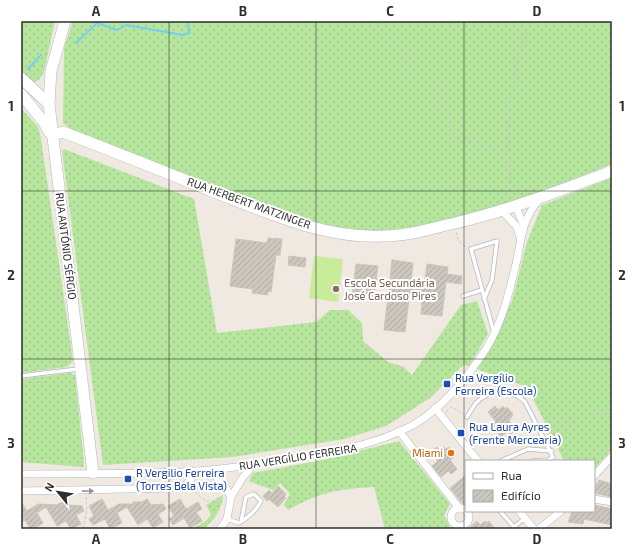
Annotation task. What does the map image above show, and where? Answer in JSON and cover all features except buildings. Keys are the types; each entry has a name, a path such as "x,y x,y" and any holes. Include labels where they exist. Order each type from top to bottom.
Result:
{"street":[{"name":"RUA ANTÓNIO SÉRGIO","path":"65,21 50,71 49,104 93,473"},
{"path":"24,89 37,86 47,78 50,71"},
{"path":"24,89 44,97 49,104"},
{"path":"24,89 49,104"},
{"path":"24,89 52,135"},
{"name":"RUA HERBERT MATZINGER","path":"52,135 63,132 271,213 333,232 383,236 403,235 510,209 612,171"},
{"name":"RUA VERGÍLIO FERREIRA","path":"197,471 253,466 350,449 374,442 400,431 426,416 464,382 494,334 500,321 510,288 523,224 533,207 541,198"},
{"path":"510,209 523,224"},
{"path":"510,209 520,240"},
{"path":"435,408 477,460"},
{"path":"400,431 459,508 465,510"},
{"path":"595,475 612,456"},
{"path":"220,529 227,519 231,499 243,477 253,466"},
{"path":"21,491 86,491 178,488 186,485 197,471"},
{"path":"21,474 197,471 211,473 218,478 231,499"},
{"path":"595,499 612,502"},
{"path":"459,508 454,511 452,520 456,525 463,527 467,522 468,516 466,512"},
{"path":"520,512 534,529"},
{"path":"539,529 560,512"}],"lane":[{"path":"484,298 492,280 497,241 472,250 484,298 494,334"},
{"path":"463,296 482,290"},
{"path":"21,376 81,369"},
{"path":"467,417 480,399 504,392 510,392 525,402 552,451 554,457 552,459 542,460"},
{"path":"503,460 528,449 552,451"},
{"path":"254,494 261,501 257,508 241,522 246,497 254,494"},
{"path":"501,512 514,527 525,518"},
{"path":"227,519 241,522"}],"path":[{"path":"368,21 412,69 436,91 435,99 439,106 445,109 449,116 450,134 463,142 478,142 492,148 501,157 510,173"},
{"path":"510,209 512,187 510,173 509,113 517,60 530,21"},
{"path":"453,224 458,240 472,250"},
{"path":"441,416 452,407 467,417"},
{"path":"543,434 552,434 573,417 612,413"},
{"path":"188,482 197,494 208,502 231,499"},
{"path":"83,529 86,510 86,491"}],"green space":[{"path":"21,21 55,21 44,72 39,80 34,82 28,80 21,70"},
{"path":"73,21 612,21 612,164 510,202 409,230 373,232 339,228 317,223 295,217 74,132 63,123 64,48"},
{"path":"21,108 38,127 41,139 73,361 67,367 21,373"},
{"path":"64,149 194,199 217,333 316,322 330,310 348,310 362,323 363,341 388,362 404,367 412,375 461,305 477,301 488,334 469,366 463,365 430,398 386,426 344,439 233,457 103,465 62,151"},
{"path":"612,178 612,449 595,468 595,460 564,460 527,387 477,369 512,301 527,242 542,205"},
{"path":"314,256 343,259 338,302 309,298"},
{"path":"70,373 75,375 84,463 83,467 21,462 21,379"},
{"path":"399,441 450,504 444,515 451,529 385,529 374,487 330,492 310,499 288,510 284,505 290,494 280,483 273,490 249,481 253,473 323,460"},
{"path":"223,495 217,514 204,529 192,529 207,520 211,514 206,505"}],"waterway":[{"path":"76,43 97,23 117,30 126,25 183,35 189,33 188,21"},
{"path":"28,69 41,55"}],"place":[{"name":"Escola Secundária José Cardoso Pires","path":"336,289"},
{"name":"Rua Vergílio Ferreira (Escola)","path":"447,384"},
{"name":"Rua Laura Ayres (Frente Mercearia)","path":"461,433"},
{"name":"Miami","path":"451,453"},
{"name":"R Vergilio Ferreira (Torres Bela Vista)","path":"128,479"}]}
